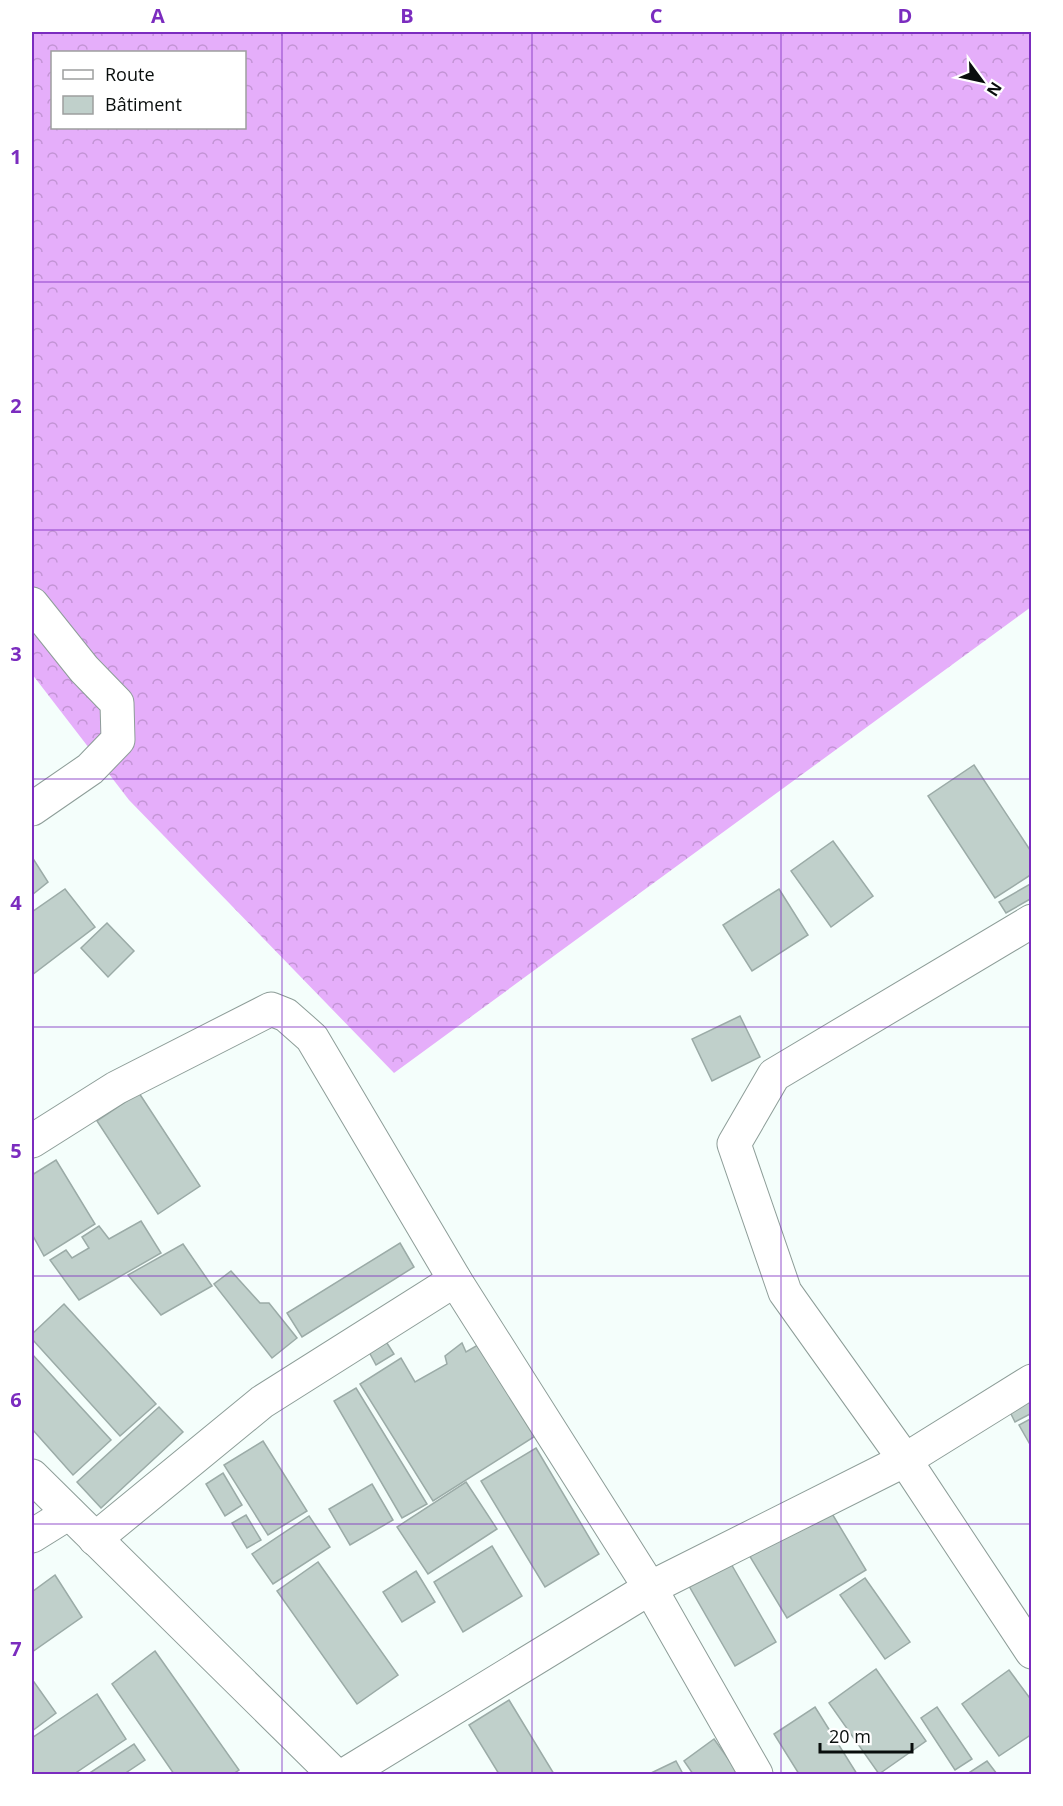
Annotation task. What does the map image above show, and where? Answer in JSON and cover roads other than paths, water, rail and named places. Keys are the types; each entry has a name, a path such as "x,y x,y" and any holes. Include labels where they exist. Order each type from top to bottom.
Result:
{"street":[{"path":"32,604 84,669 117,703 118,740 90,769 32,809"},
{"path":"1032,921 774,1075 734,1144 785,1292 905,1460 1032,1652"},
{"path":"32,1141 116,1089 271,1009 286,1016 312,1038 455,1280 650,1588 756,1774"},
{"path":"95,1539 262,1402 455,1280"},
{"path":"346,1774 650,1588 905,1460 1032,1381"},
{"path":"32,1476 334,1774"},
{"path":"32,1536 69,1513"}]}
